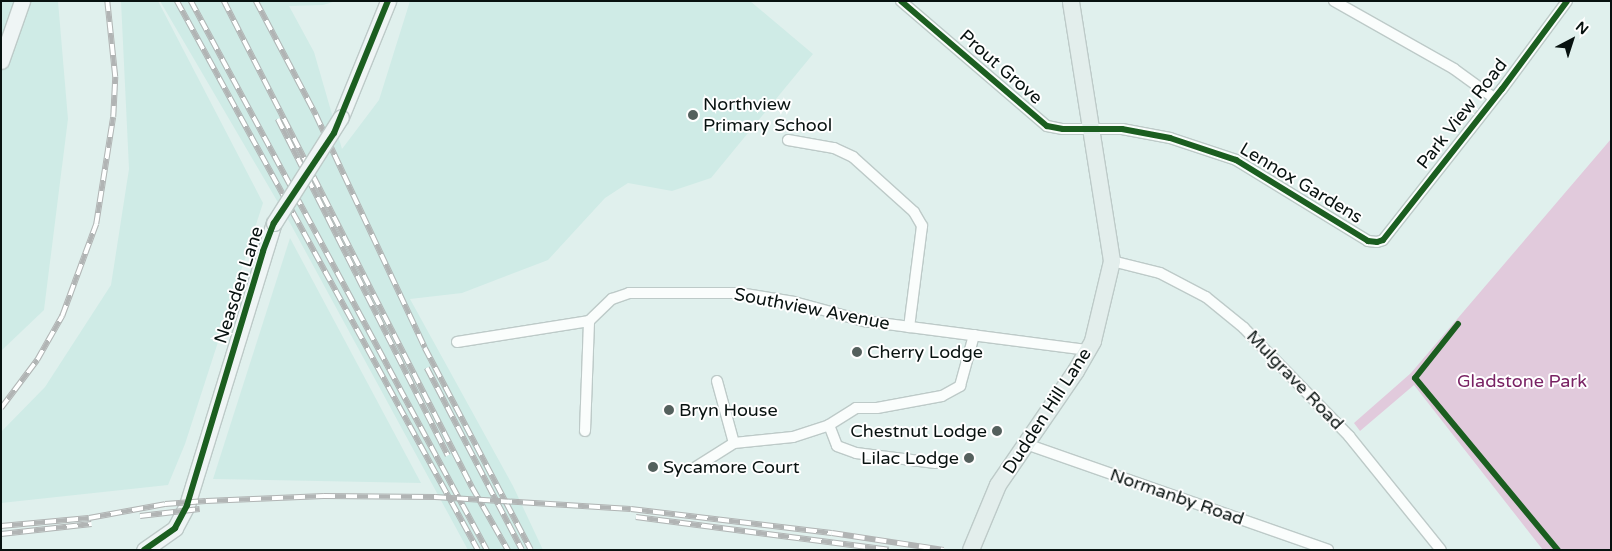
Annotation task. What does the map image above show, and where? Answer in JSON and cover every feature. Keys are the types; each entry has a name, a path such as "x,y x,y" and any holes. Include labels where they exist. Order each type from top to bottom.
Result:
{"main road":[{"path":"2,57 22,1"},
{"name":"Neasden Lane","path":"144,550 175,528 187,505 274,223 341,117 388,1"},
{"name":"Dudden Hill Lane","path":"971,550 998,485 1088,350 1112,261 1071,1"}],"street":[{"name":"Prout Grove","path":"901,1 1046,126 1092,128"},
{"path":"1334,1 1454,69 1494,98"},
{"name":"Park View Road","path":"1377,242 1383,240 1567,1"},
{"name":"Lennox Gardens","path":"1092,128 1122,129 1170,138 1236,160 1368,241 1377,242"},
{"path":"788,140 834,148 853,157 914,212 922,226 909,327"},
{"name":"Mulgrave Road","path":"1112,261 1160,273 1206,297 1244,328 1349,436 1441,550"},
{"name":"Southview Avenue","path":"589,321 612,299 629,293 739,293 794,302 856,320 1088,350"},
{"path":"457,342 589,321 585,430"},
{"path":"696,467 734,443 793,437 829,425 856,408 877,408 942,396 960,386 974,335"},
{"path":"717,381 734,443"},
{"path":"829,425 837,446 846,450 919,463 935,463"},
{"name":"Normanby Road","path":"1026,444 1328,550"}],"shaded area":[{"path":"1,1 58,1 68,119 44,310 1,351"},
{"path":"121,1 158,1 263,203 185,444 168,485 1,503 1,432 45,387 111,285 129,169"},
{"path":"160,1 336,1 323,5 289,6 314,52 342,149 379,100 410,1 750,1 813,54 711,178 672,191 628,183 605,198 548,260 462,293 410,299 513,486 543,550 468,550 290,223"},
{"path":"290,238 421,483 213,479"}],"green space":[{"name":"Gladstone Park","path":"1611,139 1611,550 1543,550 1414,385 1360,431 1354,423 1411,373"}],"railway":[{"path":"1,408 37,360 62,316 96,224 113,117 115,77 107,1"},
{"path":"177,1 478,550"},
{"path":"191,1 487,550"},
{"path":"224,1 472,487 508,550"},
{"path":"256,1 316,115 425,348 531,550"},
{"path":"278,119 448,456"},
{"path":"427,368 522,550"},
{"path":"1,526 89,518 165,504 206,501 324,496 435,497 631,509 832,533 944,550"},
{"path":"140,516 200,509"},
{"path":"636,517 889,550"},
{"path":"1,534 91,524"}],"cycle path":[{"path":"144,550 175,528 187,505 263,251 274,223 334,133 388,1"},
{"path":"901,1 1047,126 1063,129 1122,129 1170,138 1236,160 1368,241 1377,242 1383,240 1502,89 1567,1"},
{"path":"1458,324 1415,378 1558,550"}],"place":[{"name":"Northview Primary School","path":"693,115"},
{"name":"Cherry Lodge","path":"857,352"},
{"name":"Bryn House","path":"669,410"},
{"name":"Chestnut Lodge","path":"997,431"},
{"name":"Lilac Lodge","path":"969,458"},
{"name":"Sycamore Court","path":"653,467"}]}
